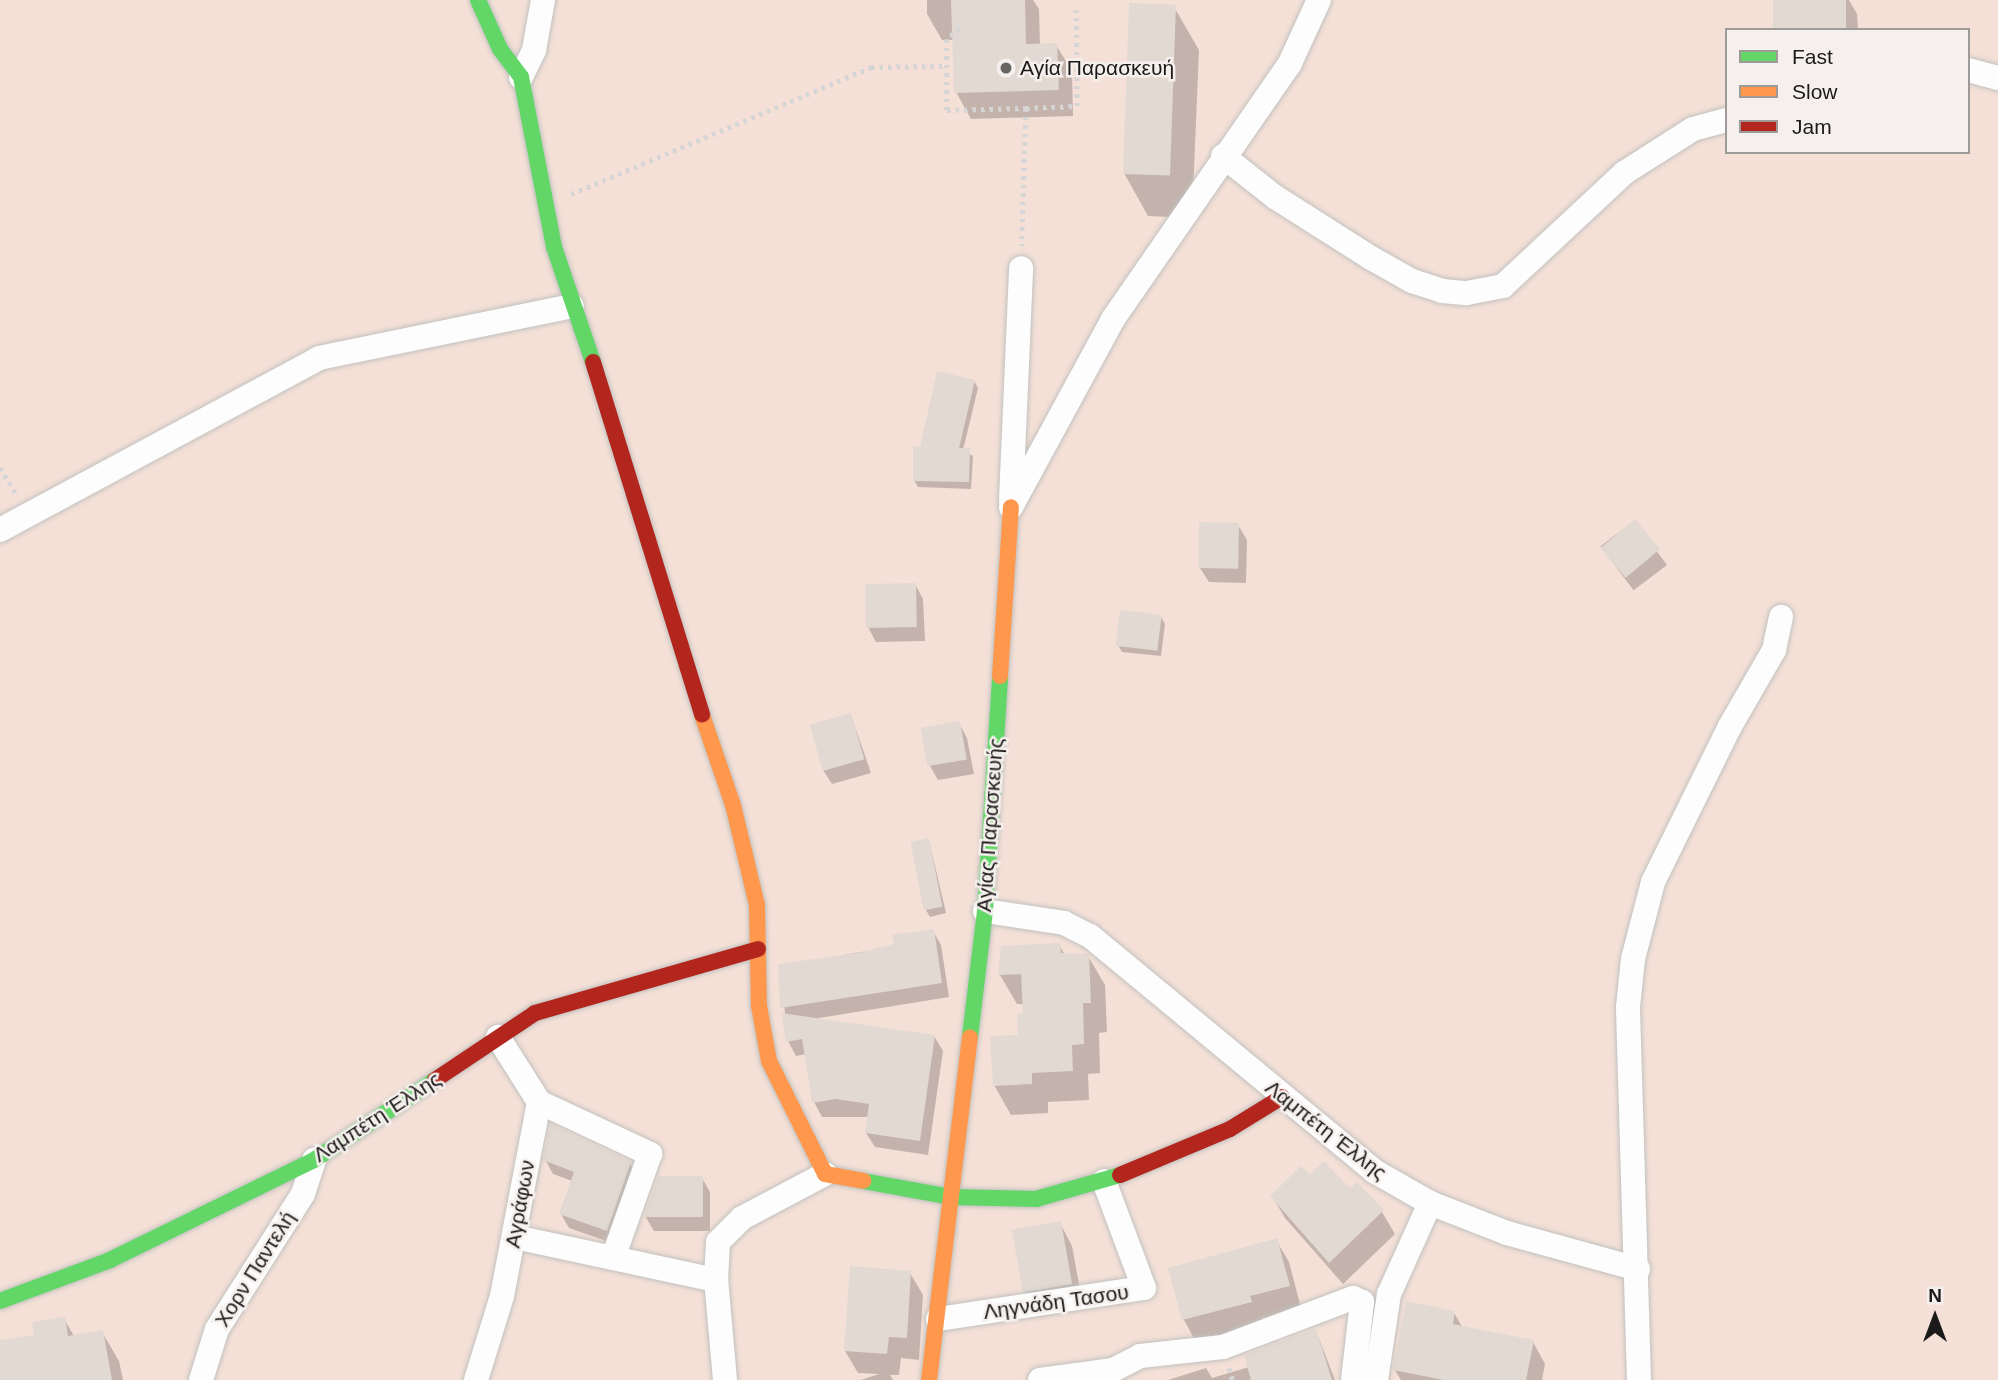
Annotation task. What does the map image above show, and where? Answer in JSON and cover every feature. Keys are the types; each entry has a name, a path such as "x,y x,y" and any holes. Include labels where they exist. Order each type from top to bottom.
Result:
{"street":[{"path":"478,0 500,49 521,77 545,207 572,306 611,416 671,625 733,805 757,905 759,1006 769,1061 825,1174"},
{"path":"521,77 534,50 543,0"},
{"path":"1011,507 1113,319 1223,156 1290,63 1320,0"},
{"path":"1970,71 1998,78"},
{"path":"1223,156 1275,197 1391,270 1442,291 1467,293 1503,286 1624,173 1693,129 1725,121"},
{"name":"Αγίας Παρασκευής","path":"929,1380 985,911 1011,507 1021,268"},
{"path":"0,530 319,358 572,306"},
{"path":"1639,1380 1638,1269 1628,1007 1633,959 1653,882 1730,728 1774,650 1781,617"},
{"name":"Λαμπέτη Έλλης","path":"985,911 1064,923 1090,936 1374,1171 1430,1203 1507,1233 1638,1269"},
{"name":"Λαμπέτη Έλλης","path":"0,1301 110,1260 314,1160 535,1013 758,949"},
{"path":"498,1037 539,1102 650,1154 613,1258"},
{"path":"725,1380 716,1280 716,1254 723,1234 743,1218 825,1174 951,1196 1037,1199 1104,1181 1230,1129 1282,1097"},
{"name":"Αγράφων","path":"476,1380 515,1237 539,1102"},
{"name":"Χορν Παντελή","path":"201,1380 217,1329 303,1194 314,1160"},
{"name":"Ληγνάδη Τασου","path":"937,1319 1144,1288 1104,1181"},
{"path":"1376,1380 1389,1294 1430,1203"},
{"path":"515,1237 716,1280"},
{"path":"1040,1380 1113,1370 1140,1356 1223,1347 1353,1298 1362,1302 1353,1380"}],"path":[{"path":"960,29 947,38 947,110 1077,106 1076,10"},
{"path":"545,207 732,122 871,67 947,66"},
{"path":"1021,268 1026,108"},
{"path":"0,468 7,484 34,512"}],"shaded area":[{"path":"0,0 1998,0 1998,1380 0,1380"}],"building":[{"path":"951,0 1025,0 1026,44 1057,43 1059,90 954,93"},
{"path":"1773,0 1846,0 1846,28 1773,28"},
{"path":"1129,3 1176,5 1170,176 1123,174"},
{"path":"937,371 975,380 959,448 970,448 969,482 913,481 913,446 920,447"},
{"path":"1635,519 1660,549 1626,578 1601,548"},
{"path":"1199,522 1239,523 1238,569 1198,568"},
{"path":"916,583 917,627 866,628 865,584"},
{"path":"1120,610 1162,615 1157,651 1116,646"},
{"path":"851,713 864,759 823,771 810,725"},
{"path":"960,721 967,759 927,766 921,728"},
{"path":"929,838 942,907 924,910 910,842"},
{"path":"934,929 942,983 780,1008 778,964 858,953 894,944 892,935"},
{"path":"1060,943 1061,953 1089,954 1091,1003 1083,1003 1084,1044 1072,1045 1073,1071 1032,1073 1032,1084 993,1086 990,1036 1018,1035 1017,1014 1023,1013 1021,974 998,975 1001,946"},
{"path":"781,1013 935,1035 920,1141 865,1133 869,1104 836,1099 812,1103 802,1039 786,1042"},
{"path":"550,1124 631,1162 607,1231 559,1214 574,1172 543,1160"},
{"path":"1324,1161 1350,1188 1357,1182 1384,1210 1329,1263 1270,1196 1301,1166 1310,1174"},
{"path":"658,1176 703,1176 703,1217 644,1217"},
{"path":"1061,1221 1072,1284 1023,1293 1012,1230"},
{"path":"1277,1238 1290,1286 1250,1296 1252,1302 1182,1320 1168,1268"},
{"path":"850,1266 911,1271 907,1338 889,1337 887,1354 844,1351"},
{"path":"1406,1301 1455,1311 1453,1324 1534,1340 1526,1380 1444,1380 1393,1370"},
{"path":"65,1317 68,1336 103,1330 112,1380 0,1380 0,1340 34,1335 32,1322"},
{"path":"1316,1329 1332,1380 1251,1380 1244,1355"}],"traffic: fast":[{"path":"478,0 500,49 521,77 554,247 593,362"},
{"path":"970,1037 985,911 1000,676"},
{"path":"0,1301 110,1260 314,1160 435,1080"},
{"path":"863,1181 951,1197 1036,1199 1120,1175"}],"traffic: slow":[{"path":"1000,676 1011,507"},
{"path":"702,715 733,805 757,905 759,1006 769,1061 825,1174 863,1181"},
{"path":"929,1380 970,1037"}],"traffic: jam":[{"path":"593,362 702,715"},
{"path":"435,1080 535,1013 758,949"},
{"path":"1120,1175 1230,1129 1282,1097"}],"place":[{"name":"Αγία Παρασκευή","path":"1006,68"}]}
